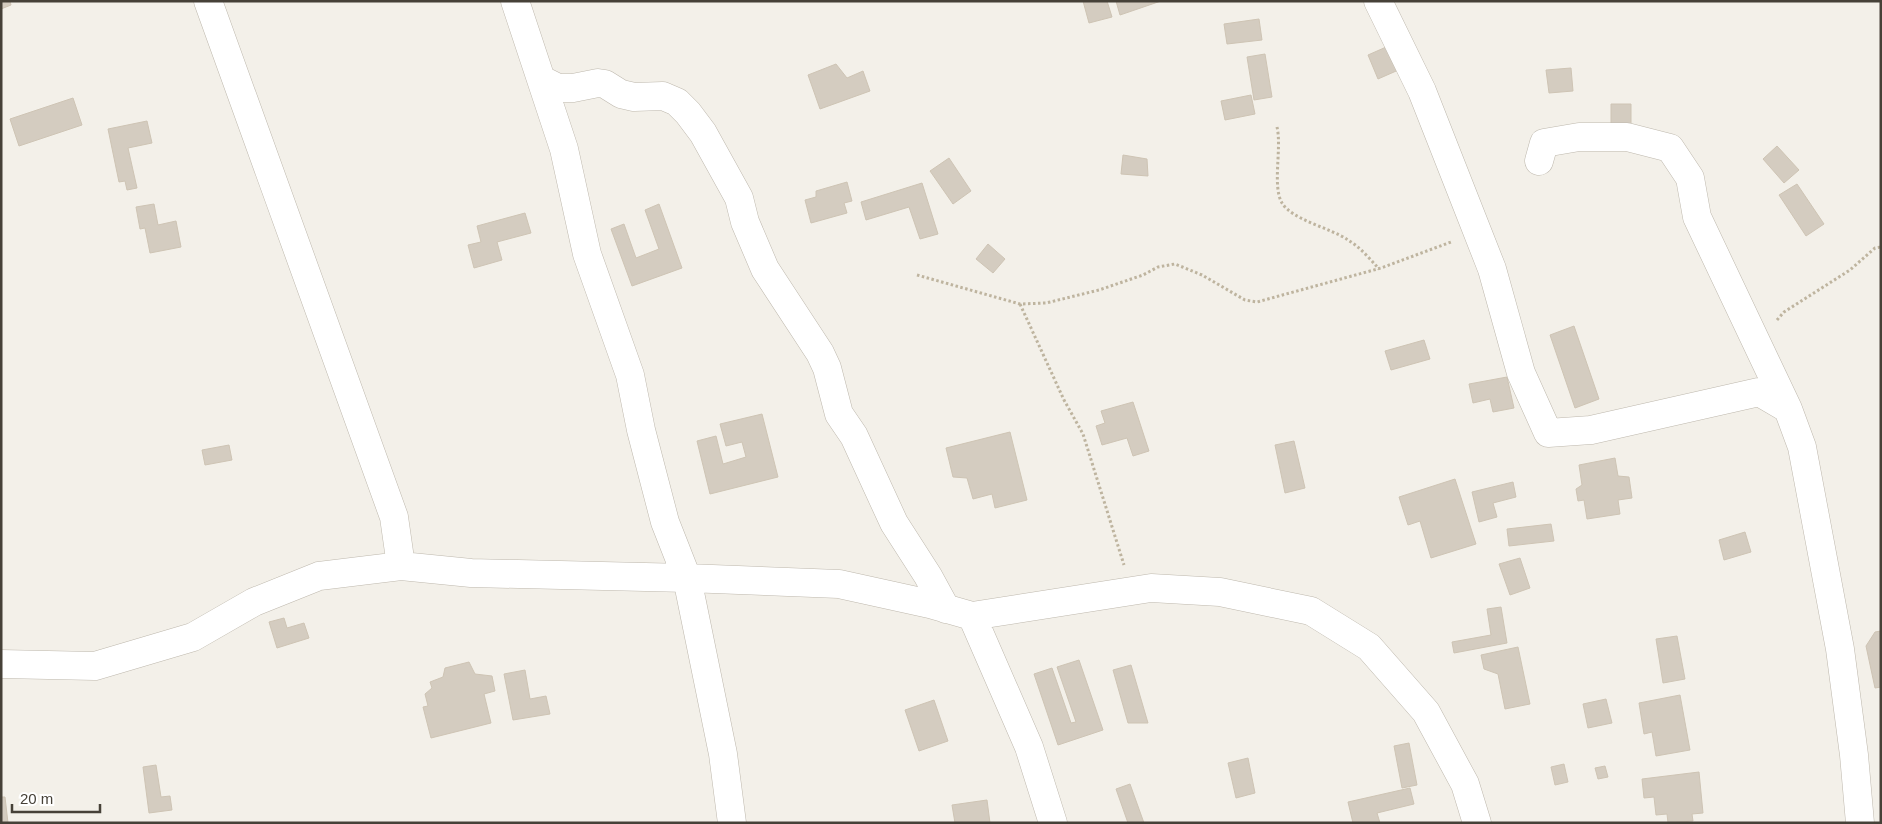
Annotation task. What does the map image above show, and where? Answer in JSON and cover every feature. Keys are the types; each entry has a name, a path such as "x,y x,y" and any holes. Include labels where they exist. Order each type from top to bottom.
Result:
{"street":[{"path":"208,1 394,517 401,566"},
{"path":"515,1 564,149 587,254 630,375 640,430 665,522 687,578 723,754 732,823"},
{"path":"1378,1 1422,91 1492,269 1521,373 1548,433 1591,430 1759,392 1788,409"},
{"path":"542,80 558,88 573,88 598,83 605,84 621,94 634,97 663,96 677,102 704,133 739,198 745,222 765,269 820,353 827,368 839,414 854,436 894,523 928,576 946,609"},
{"path":"1540,160 1544,143 1579,137 1628,137 1670,148 1690,178 1697,217 1788,409 1802,447 1819,545 1831,595 1849,711 1860,823"},
{"path":"1,664 95,666 193,638 254,602 319,576 401,566 471,573 839,584 972,616 1151,588 1220,592 1311,611 1369,647 1426,712 1465,784 1477,823"},
{"path":"972,616 1029,747 1053,823"}],"path":[{"path":"1277,127 1280,142 1278,178 1282,202 1292,213 1349,240 1379,269"},
{"path":"917,275 1020,304 1046,302 1099,290 1143,275 1158,267 1176,264 1202,275 1244,300 1257,302 1379,269 1477,231"},
{"path":"1757,343 1784,312 1850,270 1875,248 1881,247"},
{"path":"1020,304 1064,400 1083,434 1132,590"}],"building":[{"path":"1,1 10,1 11,5 1,9"},
{"path":"1083,1 1107,1 1112,17 1089,23"},
{"path":"1116,1 1161,1 1120,15"},
{"path":"1259,19 1262,40 1227,44 1224,24"},
{"path":"1393,44 1403,68 1378,79 1368,55"},
{"path":"1265,54 1272,97 1254,100 1247,57"},
{"path":"836,64 847,78 863,71 870,91 820,109 808,75"},
{"path":"1571,68 1573,91 1549,93 1546,70"},
{"path":"1251,95 1255,114 1225,120 1221,101"},
{"path":"73,98 82,125 19,146 10,119"},
{"path":"1611,104 1631,104 1631,124 1611,124"},
{"path":"147,121 152,143 128,148 137,188 127,190 125,181 119,182 108,129"},
{"path":"1777,146 1799,170 1784,183 1763,159"},
{"path":"1123,155 1147,159 1148,176 1121,174"},
{"path":"949,158 971,191 953,204 930,171"},
{"path":"847,182 852,201 844,203 847,213 811,223 805,200 816,197 816,191"},
{"path":"922,183 938,234 920,239 909,207 866,220 861,202"},
{"path":"1797,184 1824,224 1806,236 1779,195"},
{"path":"154,204 158,225 176,221 181,247 150,253 145,228 140,229 136,207"},
{"path":"659,204 682,268 632,286 611,229 624,224 636,258 659,249 645,210"},
{"path":"525,213 531,233 497,242 502,260 474,268 468,245 481,242 477,226"},
{"path":"988,244 1005,259 993,273 976,259"},
{"path":"1574,326 1599,399 1575,408 1550,335"},
{"path":"1424,340 1430,359 1391,370 1385,351"},
{"path":"1507,377 1514,408 1493,412 1490,399 1473,403 1469,384"},
{"path":"1133,402 1149,451 1133,456 1127,438 1102,445 1096,426 1105,423 1101,411"},
{"path":"762,414 778,477 710,494 697,441 716,436 723,464 746,457 742,442 726,446 720,424"},
{"path":"1010,432 1027,500 995,508 992,494 973,499 967,478 953,477 946,448"},
{"path":"1294,441 1305,488 1285,493 1275,445"},
{"path":"229,445 232,460 205,465 202,450"},
{"path":"1615,458 1618,476 1629,477 1632,498 1618,500 1620,514 1587,519 1584,500 1578,501 1576,489 1582,485 1579,465"},
{"path":"1455,479 1476,544 1431,558 1420,521 1408,525 1399,497"},
{"path":"1513,482 1516,497 1493,503 1497,517 1479,522 1472,492"},
{"path":"1551,524 1554,541 1509,546 1507,529"},
{"path":"1745,532 1751,552 1724,560 1719,540"},
{"path":"1520,558 1530,588 1510,595 1499,564"},
{"path":"1501,607 1507,643 1454,653 1452,642 1491,635 1487,609"},
{"path":"284,618 287,628 304,623 309,638 277,648 269,622"},
{"path":"1881,631 1881,687 1875,688 1866,646 1875,632"},
{"path":"1677,636 1685,679 1663,683 1656,639"},
{"path":"1518,647 1530,704 1505,709 1498,674 1484,669 1481,655"},
{"path":"1079,660 1103,730 1058,745 1034,674 1052,668 1071,723 1076,722 1057,667"},
{"path":"469,662 475,674 492,676 495,691 484,694 491,723 431,738 423,707 428,706 425,694 432,688 430,682 443,677 445,668"},
{"path":"1131,665 1148,723 1128,723 1113,670"},
{"path":"525,670 530,699 546,696 550,714 513,720 504,674"},
{"path":"1680,695 1690,750 1656,756 1652,732 1644,734 1639,703"},
{"path":"1606,699 1612,723 1588,728 1583,704"},
{"path":"934,700 948,741 919,751 905,710"},
{"path":"1409,743 1417,785 1402,788 1394,746"},
{"path":"1248,758 1255,793 1236,798 1228,763"},
{"path":"1564,764 1568,782 1555,785 1551,767"},
{"path":"156,765 161,797 170,796 172,810 149,813 143,767"},
{"path":"1605,766 1608,777 1598,779 1595,768"},
{"path":"1699,772 1703,813 1692,814 1693,821 1668,823 1667,814 1656,815 1654,797 1644,798 1642,779"},
{"path":"1130,784 1144,823 1128,823 1116,789"},
{"path":"1410,788 1414,804 1377,813 1380,823 1353,823 1348,802"},
{"path":"1,797 5,797 8,823 1,823"},
{"path":"987,800 990,823 955,823 952,805"}]}
